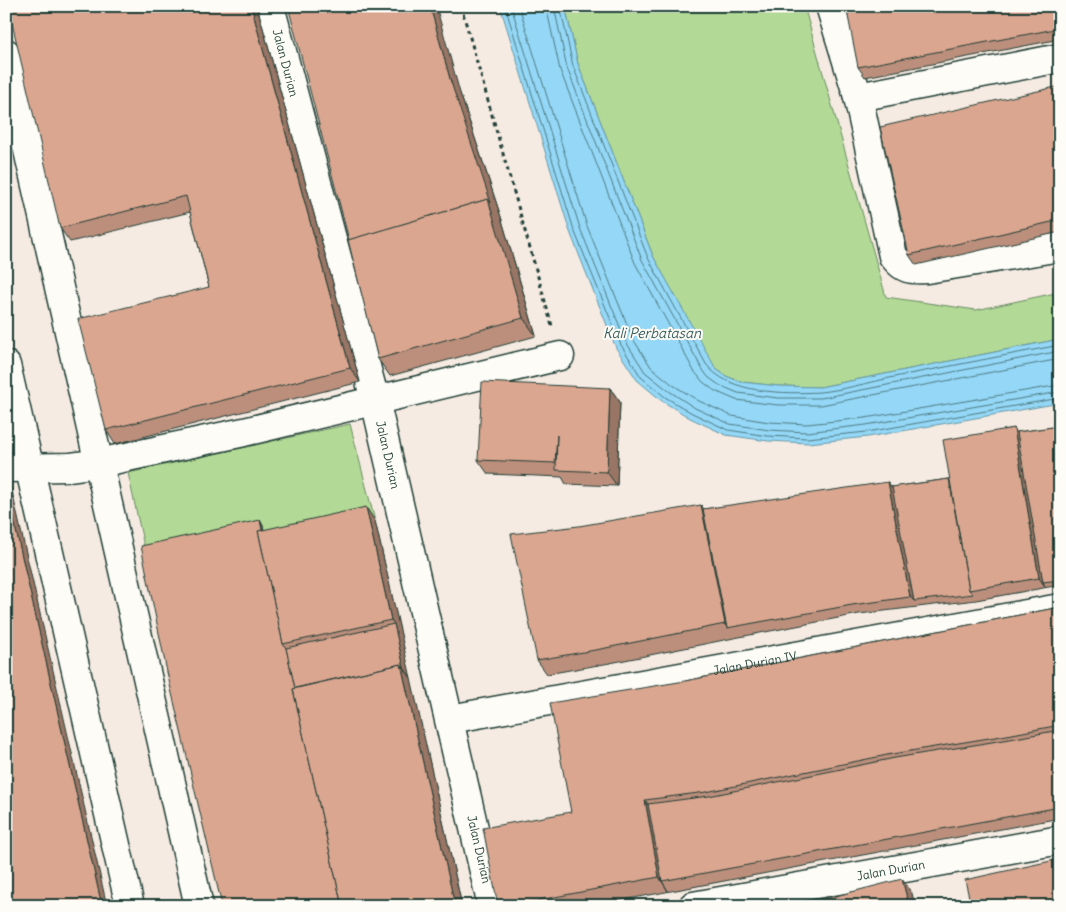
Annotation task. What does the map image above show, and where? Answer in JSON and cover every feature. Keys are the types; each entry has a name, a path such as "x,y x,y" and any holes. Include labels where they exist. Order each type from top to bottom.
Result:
{"street":[{"name":"Jalan Durian","path":"270,6 375,400 492,906"},
{"path":"830,6 858,97 893,256 901,266 916,270 927,269 1060,246"},
{"path":"6,53 199,906"},
{"path":"858,97 1060,58"},
{"path":"18,467 70,467 99,463 244,432 560,356"},
{"path":"6,365 18,467 130,906"},
{"name":"Jalan Durian IV","path":"450,719 1060,608"},
{"name":"Jalan Durian","path":"694,906 1060,840"}],"path":[{"path":"461,6 560,356"}],"green space":[{"path":"565,6 804,6 886,297 976,310 1060,292 1060,339 820,387 779,386 741,382 726,376 716,369 710,361 653,256 578,64"},
{"path":"350,424 375,521 267,545 263,526 145,551 128,473"}],"water":[{"name":"Kali Perbatasan","path":"500,6 565,6 578,64 653,256 716,369 726,376 741,382 779,386 820,387 1060,339 1060,403 868,437 808,443 768,441 726,435 690,418 662,401 637,380 616,348 570,232"}],"building":[{"path":"8,6 251,6 350,368 106,430 78,319 209,287 186,196 60,228"},
{"path":"288,6 430,6 450,79 491,203 488,199 349,240"},
{"path":"846,6 1060,6 1060,28 858,67"},
{"path":"1060,86 1060,220 909,255 880,127"},
{"path":"488,199 523,318 378,359 348,240"},
{"path":"482,382 610,388 607,472 556,470 557,435 555,463 478,460"},
{"path":"1060,426 1060,580 1043,582 1017,432"},
{"path":"1014,428 1039,578 969,590 943,440"},
{"path":"949,479 969,590 973,594 914,601 892,487"},
{"path":"888,482 910,597 852,605 727,628 703,509"},
{"path":"6,487 102,906 6,906"},
{"path":"701,505 725,624 537,660 511,534 579,526"},
{"path":"366,507 391,620 283,644 258,531"},
{"path":"260,520 262,530 258,531 283,644 286,648 295,688 293,689 342,906 222,906 167,672 141,546"},
{"path":"1060,607 1060,725 892,754 706,792 645,800 659,877 508,906 498,906 483,828 571,812 550,703 685,681"},
{"path":"394,624 404,668 401,664 295,688 286,648"},
{"path":"401,664 455,906 342,906 293,689"},
{"path":"1060,730 1060,807 662,881 648,804 709,796 895,758"},
{"path":"1060,859 1060,906 971,906 965,880"},
{"path":"902,879 909,906 797,906"}]}
